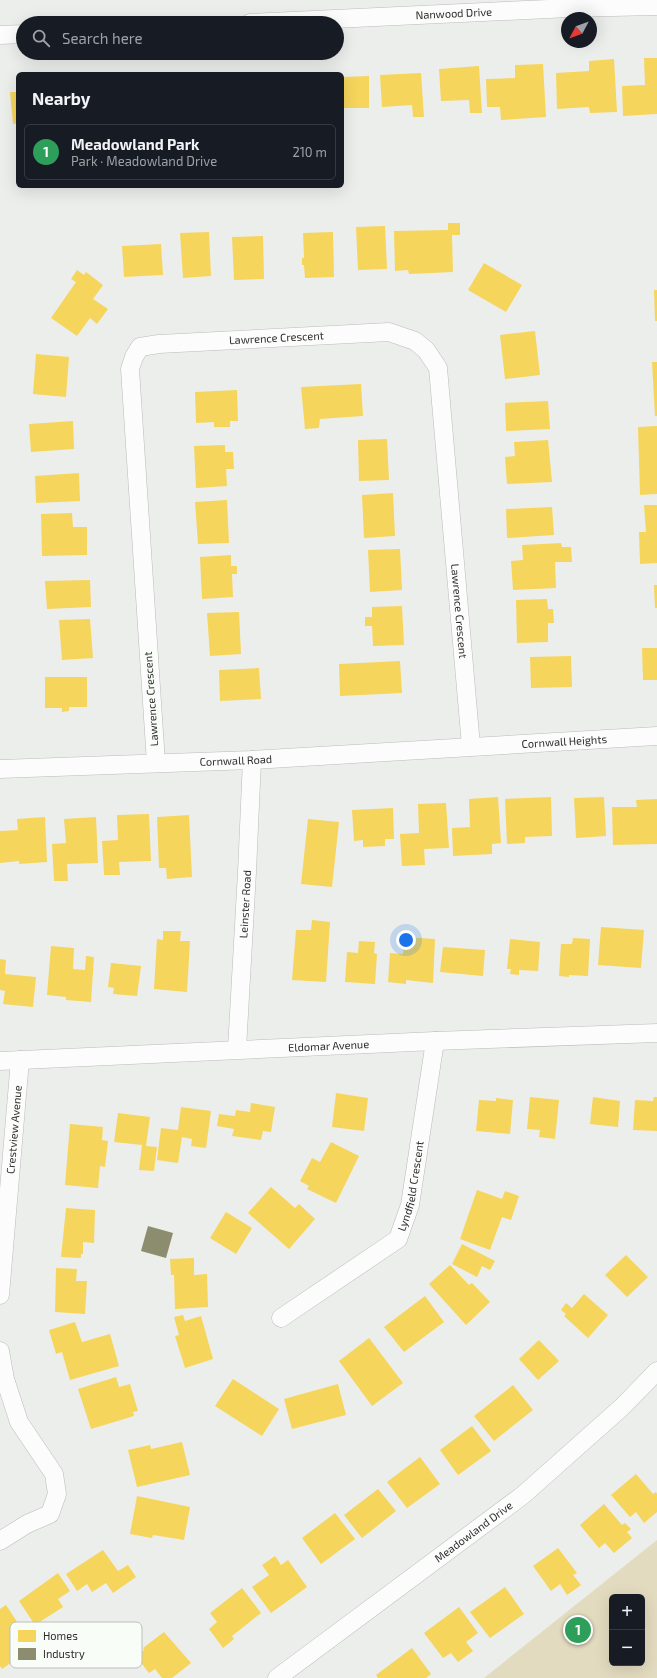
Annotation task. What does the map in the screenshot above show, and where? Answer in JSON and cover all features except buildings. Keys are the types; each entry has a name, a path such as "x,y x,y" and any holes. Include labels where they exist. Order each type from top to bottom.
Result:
{"street":[{"name":"Nanwood Drive","path":"344,17 568,4 657,6"},
{"path":"0,35 16,34"},
{"name":"Lawrence Crescent","path":"156,764 130,369 134,356 140,347 159,344 389,332 415,341 426,350 438,368 471,746"},
{"name":"Cornwall Heights","path":"471,746 657,736"},
{"name":"Cornwall Road","path":"0,769 252,760 471,746"},
{"name":"Leinster Road","path":"237,1049 248,865 252,760"},
{"name":"Eldomar Avenue","path":"0,1061 237,1049 657,1033"},
{"name":"Lyndfield Crescent","path":"281,1318 398,1239 410,1205 434,1041"},
{"name":"Crestview Avenue","path":"0,1295 20,1060"},
{"path":"0,1351 5,1379 18,1422 54,1474 57,1494 50,1514 27,1524 0,1541"},
{"name":"Meadowland Drive","path":"277,1678 523,1495 622,1407 657,1371"}],"shaded area":[{"path":"657,1540 657,1678 484,1678"}],"place":[{"name":"Meadowland Park","path":"578,1630"}]}
